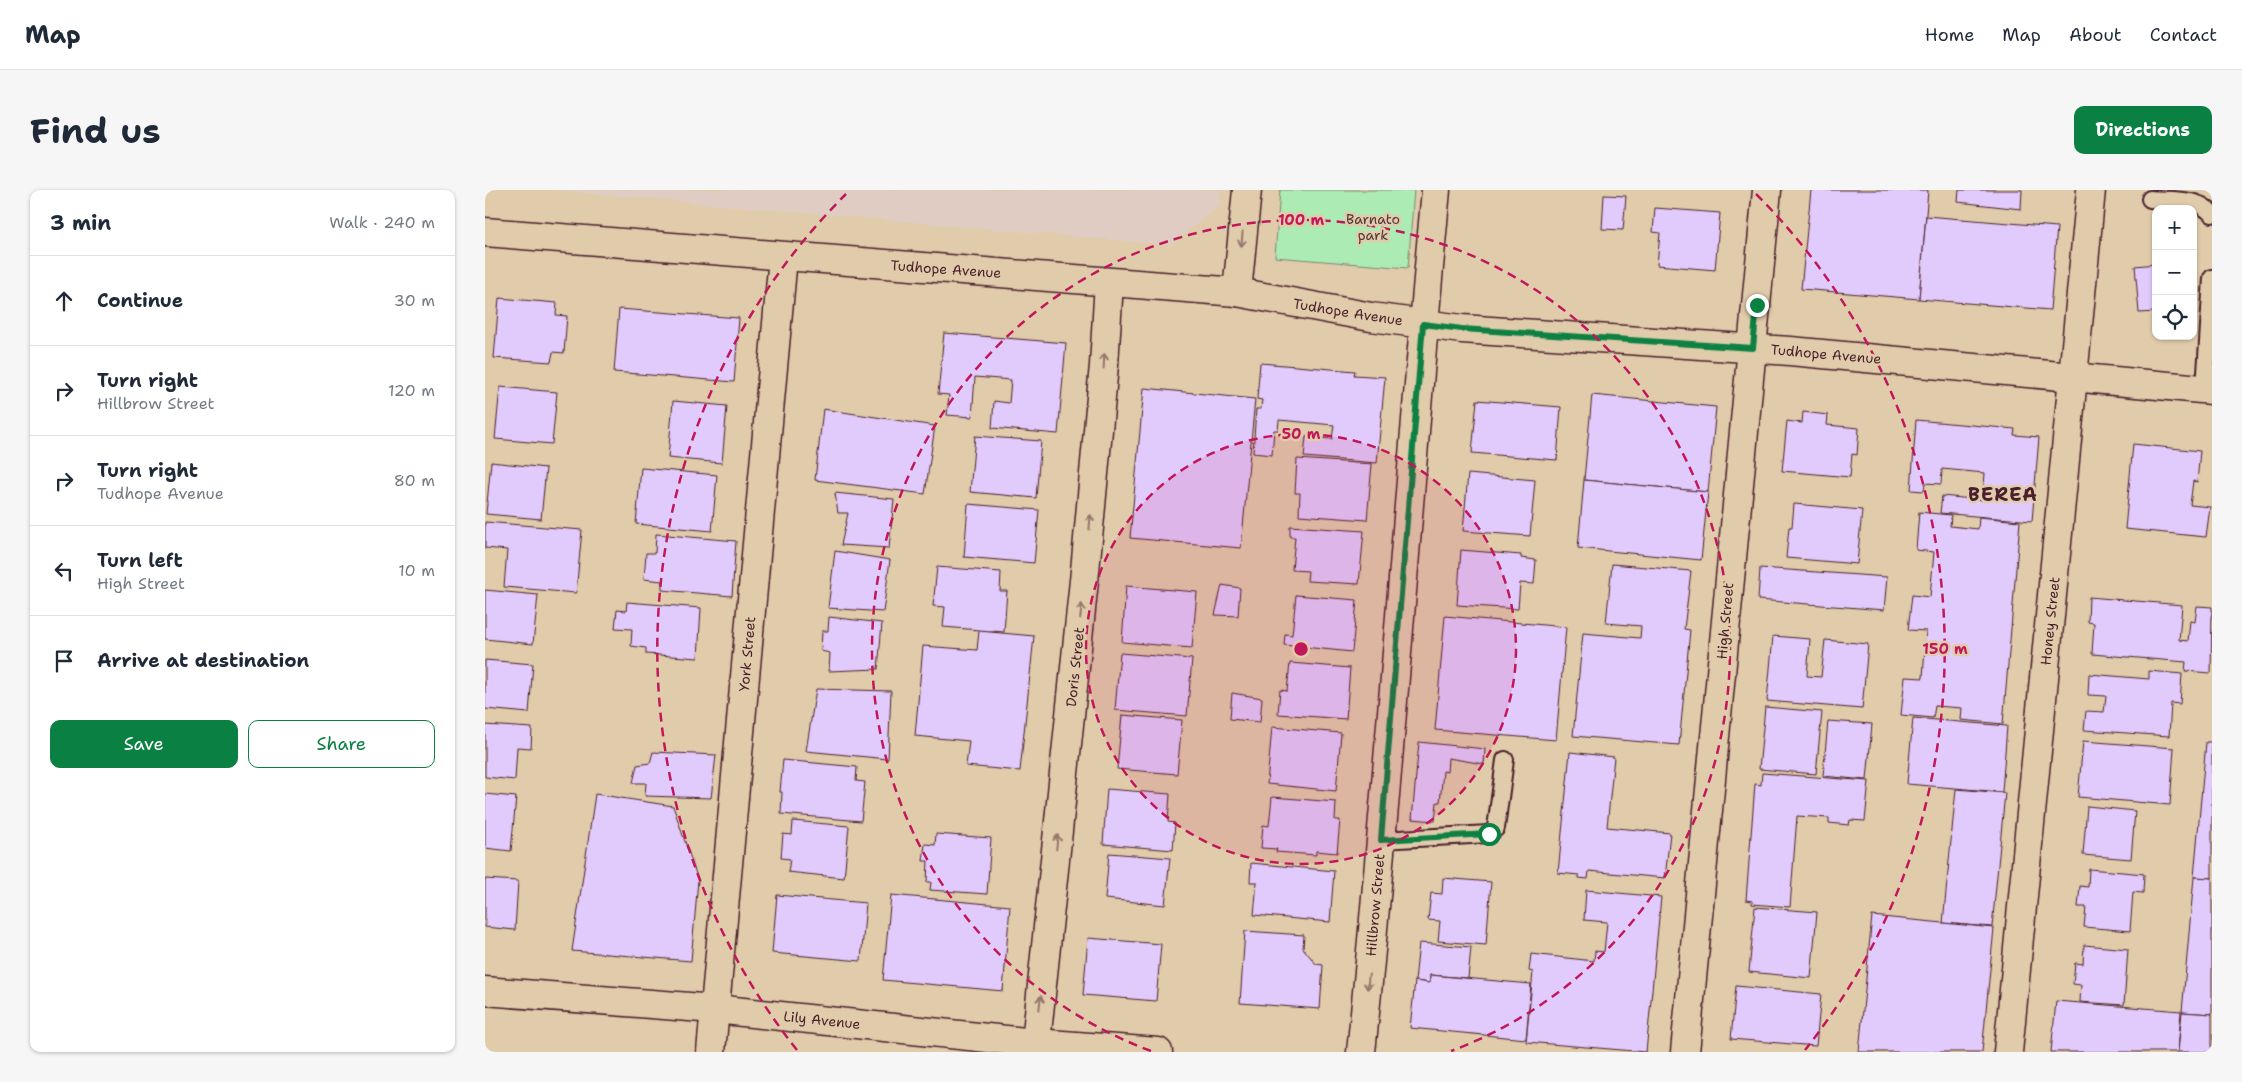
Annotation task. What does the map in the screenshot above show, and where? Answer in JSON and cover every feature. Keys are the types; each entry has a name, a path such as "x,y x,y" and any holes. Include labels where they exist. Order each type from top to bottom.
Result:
{"street":[{"path":"1237,292 1247,190"},
{"name":"Hillbrow Street","path":"1361,1052 1381,840 1423,324 1436,190"},
{"name":"High Street","path":"1685,1052 1767,190"},
{"name":"Honey Street","path":"2008,1052 2091,190"},
{"name":"Tudhope Avenue","path":"485,232 1237,292 1371,318 1462,329 1753,348 2209,390"},
{"name":"York Street","path":"711,1052 783,257"},
{"name":"Doris Street","path":"1035,1047 1086,561 1104,365 1109,282"},
{"name":"Lily Avenue","path":"485,991 715,1009 1035,1047 1158,1052"}],"lane":[{"path":"2150,199 2190,202 2205,206 2212,214"},
{"path":"2209,390 2212,278"},
{"path":"1381,840 1489,834 1496,828 1505,760"}],"shaded area":[{"path":"552,190 1221,190 1220,205 1171,245"}],"green space":[{"name":"Barnato park","path":"1280,190 1414,190 1408,268 1275,257"}],"building":[{"path":"1811,190 1928,190 1919,299 1801,289"},
{"path":"1959,190 2022,190 2021,209 1958,202"},
{"path":"1604,195 1626,196 1623,230 1602,229"},
{"path":"1655,208 1720,213 1715,270 1657,265 1660,233 1653,232"},
{"path":"1926,216 2057,227 2050,310 1919,299"},
{"path":"2152,264 2152,312 2139,313 2135,266"},
{"path":"499,298 557,303 556,315 567,316 564,353 553,352 551,362 494,358"},
{"path":"619,309 739,318 734,382 614,372"},
{"path":"944,333 1066,343 1058,434 992,428 994,401 1009,403 1011,380 975,377 972,417 947,415 949,395 938,394"},
{"path":"1260,363 1355,371 1354,375 1385,377 1377,463 1304,457 1306,437 1332,439 1334,425 1279,420 1278,430 1274,430 1272,455 1253,453 1256,409 1261,409 1262,400 1257,399"},
{"path":"500,387 557,392 552,444 495,439"},
{"path":"1144,388 1255,399 1241,548 1130,538"},
{"path":"1592,395 1716,407 1708,492 1584,480"},
{"path":"1477,400 1561,407 1557,460 1472,453"},
{"path":"673,401 727,406 722,463 668,458"},
{"path":"823,409 935,426 925,494 815,480"},
{"path":"1803,412 1828,415 1827,425 1859,428 1857,455 1852,454 1850,477 1782,471 1787,421 1802,423"},
{"path":"1916,420 2015,429 2014,435 2039,437 2032,521 1940,513 1942,496 1983,500 1985,473 1942,469 1941,484 1925,483 1924,491 1911,490"},
{"path":"975,436 1041,441 1036,498 970,492"},
{"path":"2133,444 2200,451 2197,482 2193,481 2190,505 2210,507 2206,537 2125,529"},
{"path":"1297,459 1372,464 1367,520 1299,515 1300,493 1295,493"},
{"path":"491,462 546,468 541,519 486,514"},
{"path":"641,468 717,475 712,531 636,524"},
{"path":"1468,474 1535,480 1530,536 1463,531"},
{"path":"1584,480 1708,492 1701,560 1578,548"},
{"path":"835,493 894,499 889,548 841,545 848,513 838,513"},
{"path":"968,504 1039,510 1034,563 964,557"},
{"path":"1794,504 1862,510 1857,564 1786,558 1789,527 1792,527"},
{"path":"1919,512 1951,515 1950,526 1978,529 1979,517 2020,521 2003,724 1961,720 1962,708 1935,706 1933,718 1901,715 1905,677 1923,678 1926,631 1908,630 1912,595 1930,597 1934,552 1916,550"},
{"path":"485,522 582,530 576,593 504,587 507,550 485,548"},
{"path":"1290,526 1364,531 1359,584 1307,581 1308,571 1292,570 1295,537 1290,537"},
{"path":"656,534 736,541 732,596 662,590 662,581 644,579 646,553 655,553"},
{"path":"1461,550 1521,555 1521,558 1536,560 1534,584 1520,583 1518,609 1457,605"},
{"path":"835,551 890,560 883,612 828,608"},
{"path":"1612,564 1691,571 1684,629 1690,630 1679,745 1573,736 1583,633 1640,638 1641,626 1606,623"},
{"path":"937,567 1001,572 1000,591 1007,591 1004,632 943,627 945,607 933,606"},
{"path":"1760,568 1887,577 1884,610 1758,600"},
{"path":"1222,585 1240,588 1238,616 1215,615"},
{"path":"1126,586 1197,592 1192,648 1122,642"},
{"path":"485,590 538,595 533,644 485,639"},
{"path":"1296,595 1357,600 1352,652 1284,645 1285,634 1292,635"},
{"path":"2089,597 2182,605 2179,640 2188,641 2190,621 2195,622 2197,606 2212,607 2211,673 2185,671 2186,662 2092,654 2094,623 2088,622"},
{"path":"627,602 701,608 698,658 646,654 646,648 631,646 632,629 615,628 617,610 626,611"},
{"path":"1445,616 1566,627 1556,740 1435,730"},
{"path":"829,617 882,623 878,669 829,671 830,653 821,651 822,631 828,631"},
{"path":"979,631 1034,636 1020,771 966,766 969,741 915,736 923,646 977,650"},
{"path":"1773,636 1810,639 1807,676 1821,677 1825,640 1868,644 1862,709 1767,701"},
{"path":"1120,653 1192,659 1187,716 1115,710"},
{"path":"485,660 533,664 529,713 485,709"},
{"path":"1290,663 1350,668 1346,719 1278,714 1280,690 1287,691"},
{"path":"2149,671 2182,674 2180,704 2171,703 2169,736 2084,730 2086,711 2104,712 2106,696 2088,695 2089,674 2149,679"},
{"path":"816,689 891,691 888,759 806,751"},
{"path":"1232,693 1262,698 1260,722 1230,719"},
{"path":"1765,707 1822,712 1816,774 1759,769"},
{"path":"1122,715 1182,720 1177,774 1117,769"},
{"path":"1913,718 2007,726 2002,792 1907,784"},
{"path":"1828,721 1872,724 1867,780 1823,776"},
{"path":"485,725 532,728 531,748 517,747 515,780 485,777"},
{"path":"1272,727 1341,733 1336,791 1267,784"},
{"path":"2083,741 2174,748 2170,805 2078,797"},
{"path":"1419,742 1485,749 1484,764 1448,758 1447,772 1443,771 1440,802 1437,802 1435,821 1412,819"},
{"path":"2206,742 2212,742 2212,878 2194,877"},
{"path":"653,752 716,755 711,798 645,796 646,783 633,783 637,765 650,763"},
{"path":"1570,752 1614,757 1607,827 1670,833 1665,878 1589,871 1588,879 1579,878 1579,875 1558,873"},
{"path":"783,760 857,767 856,781 865,782 861,821 781,814 782,792 780,792"},
{"path":"1762,773 1869,781 1865,821 1850,820 1849,825 1829,823 1829,818 1797,816 1790,907 1752,904 1752,901 1746,900 1755,784 1761,785"},
{"path":"1107,789 1170,794 1168,822 1175,823 1173,850 1103,844"},
{"path":"1956,789 2005,793 1992,927 1943,923"},
{"path":"485,794 516,797 511,851 485,848"},
{"path":"595,794 673,806 698,880 691,961 572,951"},
{"path":"1272,797 1336,802 1335,820 1340,820 1337,853 1316,851 1316,855 1276,852 1277,849 1261,848 1263,825 1269,826"},
{"path":"2087,806 2135,811 2131,859 2083,855"},
{"path":"793,821 849,826 844,878 788,872 790,859 781,858 783,834 792,835"},
{"path":"936,834 991,838 987,894 930,890 931,882 927,882 928,861 923,861 925,844 935,845"},
{"path":"1109,853 1170,858 1165,905 1105,899"},
{"path":"1251,863 1334,871 1330,922 1254,915 1257,882 1250,882"},
{"path":"2089,869 2144,874 2143,893 2133,892 2130,931 2084,927 2086,907 2078,907 2080,886 2088,887"},
{"path":"2194,877 2212,878 2212,1014 2182,1012"},
{"path":"1443,878 1491,882 1486,945 1438,941 1440,921 1428,920 1431,893 1442,894"},
{"path":"485,879 518,881 515,930 485,927"},
{"path":"1586,890 1661,897 1646,1052 1526,1042 1533,972 1529,971 1531,954 1594,961 1595,951 1604,952 1607,922 1584,920"},
{"path":"777,895 866,903 861,961 772,953"},
{"path":"891,895 1010,906 1003,991 883,980"},
{"path":"1755,907 1817,912 1811,978 1749,972"},
{"path":"1872,916 1994,928 1982,1052 1859,1052"},
{"path":"1245,931 1304,935 1303,948 1316,964 1323,965 1320,1009 1240,1003"},
{"path":"1088,938 1161,944 1156,1001 1083,995"},
{"path":"1419,943 1471,947 1468,978 1430,975 1430,983 1415,981"},
{"path":"2084,945 2128,949 2124,1005 2080,1002 2081,985 2073,984 2075,963 2083,964"},
{"path":"1430,975 1531,984 1526,1039 1410,1028 1415,981 1430,983"},
{"path":"1736,986 1821,994 1816,1046 1731,1039"},
{"path":"2056,1001 2181,1011 2178,1052 2051,1052"},
{"path":"2182,1012 2212,1014 2212,1052 2178,1052"}],"district":[{"name":"BEREA","path":"2003,494"}],"route":[{"path":"1489,834 1381,840 1423,324 1462,329 1753,348 1757,305"}]}
